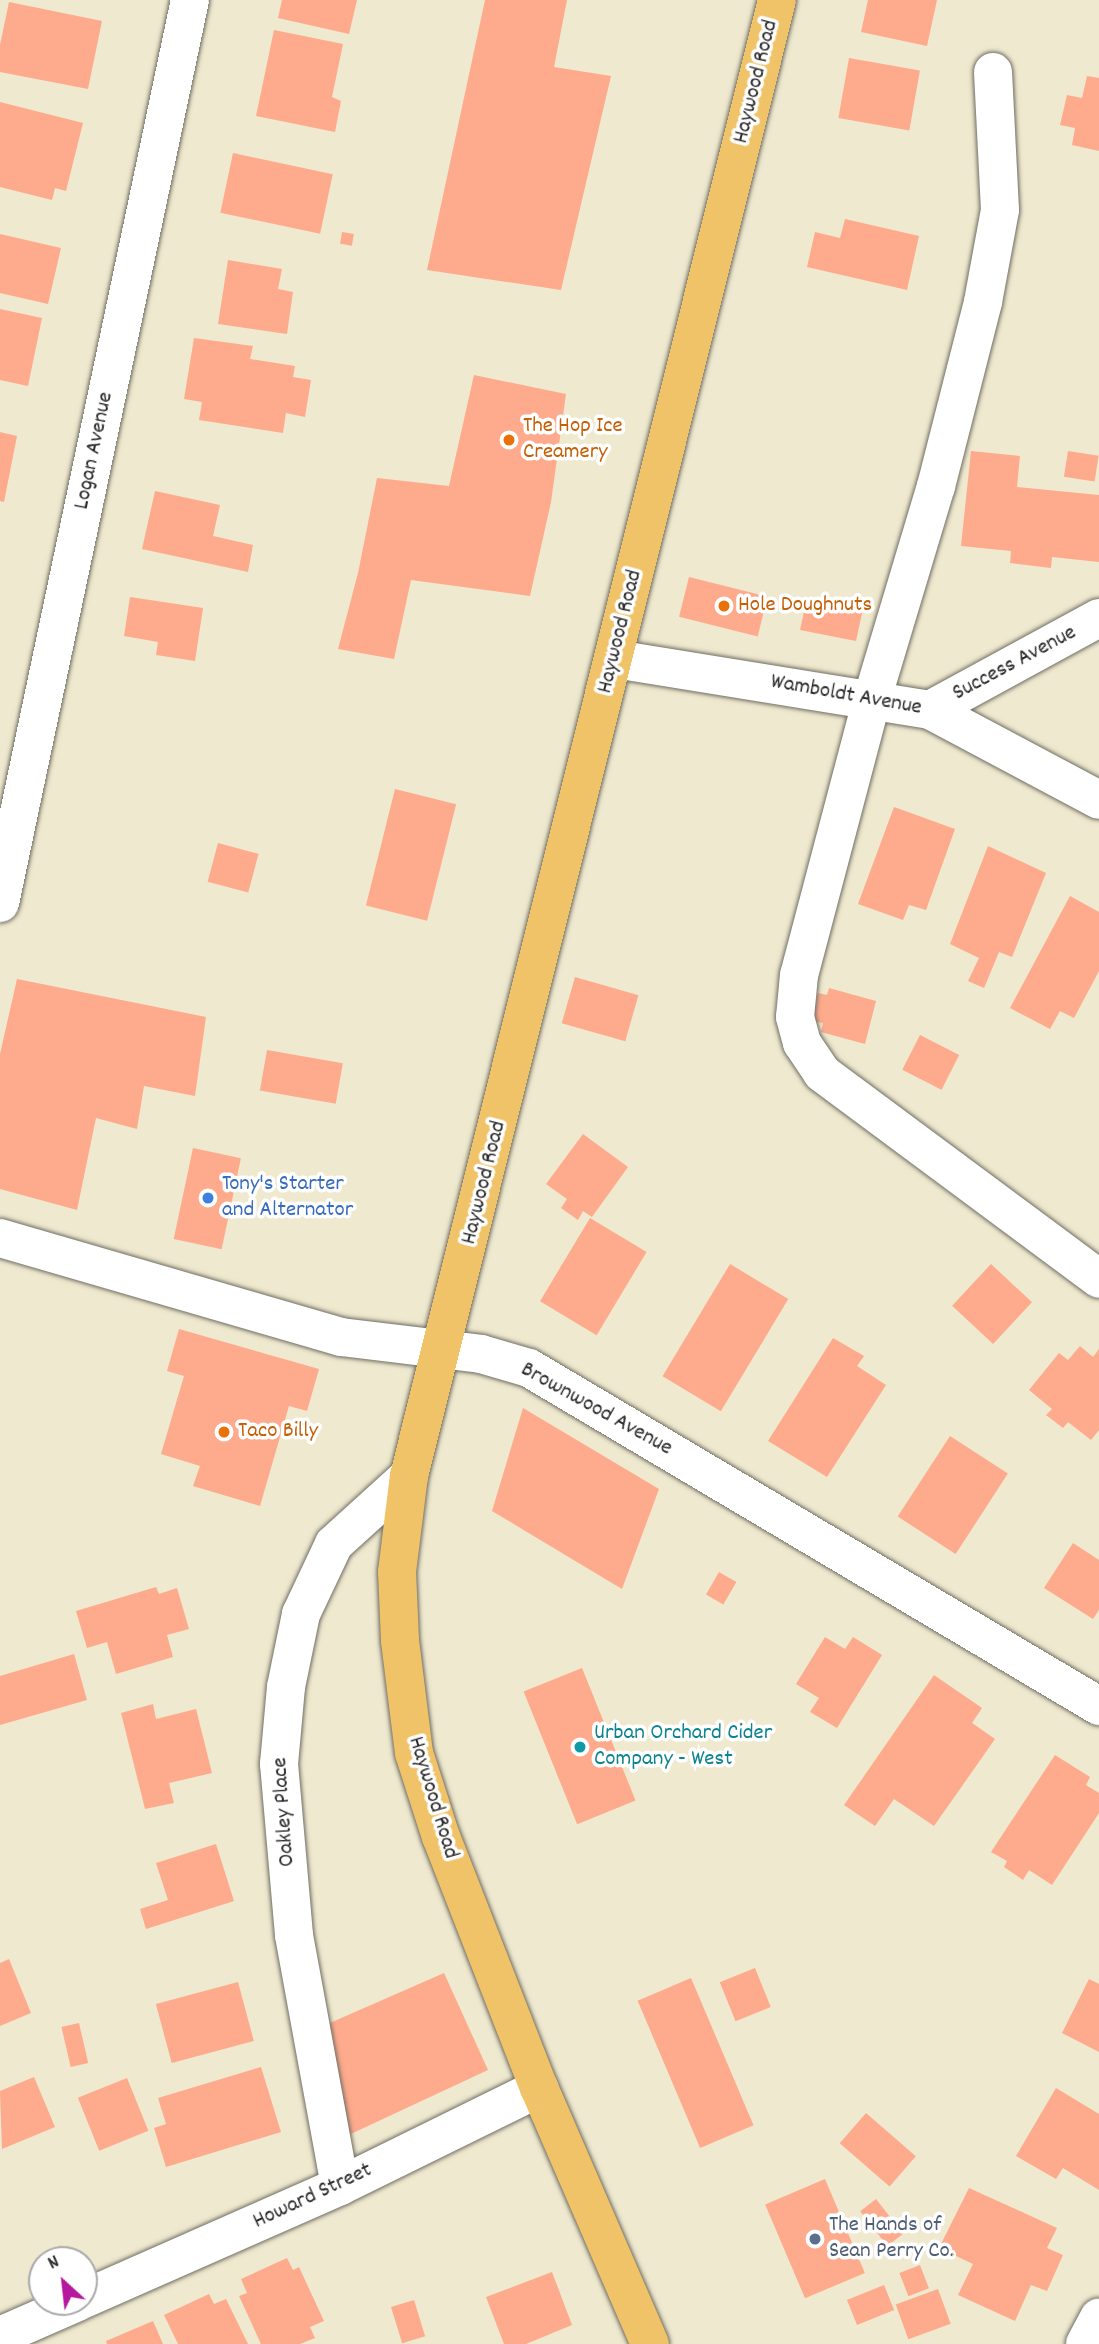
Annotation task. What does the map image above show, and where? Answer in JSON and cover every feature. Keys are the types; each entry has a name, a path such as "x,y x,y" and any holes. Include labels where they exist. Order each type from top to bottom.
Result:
{"main road":[{"name":"Haywood Road","path":"650,2344 540,2088 441,1837 414,1753 400,1640 397,1572 410,1476 777,0"}],"street":[{"name":"Logan Avenue","path":"0,903 190,0"},
{"path":"993,72 1000,210 983,302 936,486 872,699 799,975 795,1017 802,1043 822,1073 1099,1279"},
{"name":"Success Avenue","path":"930,710 1099,618"},
{"name":"Wamboldt Avenue","path":"615,659 930,710 1099,800"},
{"name":"Brownwood Avenue","path":"0,1238 341,1337 481,1354 529,1368 1099,1706"},
{"name":"Oakley Place","path":"340,2186 293,1935 279,1764 286,1687 301,1614 334,1544 410,1476"},
{"name":"Howard Street","path":"98,2293 340,2186 540,2088"},
{"path":"0,2336 46,2316"},
{"path":"1085,2344 1099,2318"}],"building":[{"path":"282,0 357,0 349,34 278,18"},
{"path":"485,0 567,0 554,67 611,76 561,290 427,270"},
{"path":"868,0 937,0 927,46 861,32"},
{"path":"9,2 102,21 88,89 0,72 0,45"},
{"path":"274,30 343,44 332,97 341,101 335,132 256,116"},
{"path":"849,58 920,71 909,131 838,118"},
{"path":"1087,76 1099,78 1099,151 1072,145 1075,128 1060,125 1067,95 1082,98"},
{"path":"0,102 83,123 66,191 55,188 52,200 0,187"},
{"path":"233,153 333,174 320,234 220,213"},
{"path":"845,219 919,236 907,290 807,267 815,232 840,238"},
{"path":"342,232 354,234 352,246 340,244"},
{"path":"0,234 61,248 48,304 0,293"},
{"path":"228,260 282,269 278,289 293,292 287,334 218,324"},
{"path":"0,309 42,318 28,386 0,380"},
{"path":"194,338 253,346 250,359 295,366 293,377 311,380 305,417 286,413 283,433 199,420 202,402 184,399"},
{"path":"474,375 566,394 551,502 530,596 411,580 394,659 338,649 358,573 377,478 449,486"},
{"path":"0,432 17,436 4,502 0,501"},
{"path":"971,451 1020,456 1017,487 1099,495 1099,562 1052,557 1051,568 1010,563 1011,551 961,546"},
{"path":"1068,451 1099,456 1095,482 1064,477"},
{"path":"155,491 220,505 213,536 253,545 248,572 142,549"},
{"name":"Hole Doughnuts","path":"689,577 768,597 758,636 679,617"},
{"path":"130,597 203,608 195,661 156,655 158,642 124,636"},
{"path":"816,600 863,609 856,641 800,630 805,607 814,609"},
{"path":"395,789 456,804 427,921 366,905"},
{"path":"894,807 955,829 926,910 909,905 903,920 858,904"},
{"path":"218,843 259,854 248,893 208,882"},
{"path":"988,846 1046,873 1012,957 999,952 984,988 968,981 979,958 950,944"},
{"path":"1070,896 1099,912 1099,971 1074,1018 1060,1011 1050,1029 1010,1008"},
{"path":"575,977 638,995 625,1041 562,1023"},
{"path":"17,979 206,1017 195,1096 144,1086 137,1129 96,1118 77,1210 0,1189 0,1054"},
{"path":"829,988 876,1001 865,1044 821,1032 823,1023 811,1021 818,993 827,995"},
{"path":"920,1035 959,1055 941,1090 902,1070"},
{"path":"267,1050 343,1063 336,1104 260,1090"},
{"path":"583,1134 628,1167 592,1217 583,1211 578,1220 561,1208 567,1199 546,1184"},
{"name":"Tony's Starter and Alternator","path":"193,1148 241,1158 222,1249 174,1239"},
{"path":"590,1218 647,1252 597,1335 540,1301"},
{"path":"730,1264 788,1299 721,1411 663,1376"},
{"path":"991,1264 1032,1302 993,1344 952,1306"},
{"name":"Taco Billy","path":"179,1329 319,1369 307,1411 289,1406 260,1506 193,1486 200,1466 161,1454 184,1376 167,1371"},
{"path":"833,1338 864,1356 857,1366 886,1385 827,1477 768,1441"},
{"path":"1080,1346 1093,1357 1099,1349 1099,1430 1091,1440 1068,1422 1063,1428 1046,1415 1052,1409 1029,1390 1059,1353 1068,1360"},
{"path":"523,1408 659,1489 622,1589 492,1511"},
{"path":"950,1436 1008,1474 956,1554 898,1517"},
{"path":"1073,1543 1099,1560 1099,1610 1093,1619 1044,1588"},
{"path":"719,1572 736,1582 723,1605 706,1595"},
{"path":"156,1587 159,1594 177,1588 189,1629 167,1635 173,1657 116,1674 107,1642 87,1648 76,1611"},
{"path":"825,1637 845,1649 853,1637 882,1655 837,1728 810,1712 819,1698 796,1684"},
{"path":"74,1654 87,1700 0,1725 0,1676"},
{"name":"Urban Orchard Cider Company - West","path":"582,1668 636,1801 577,1824 524,1692"},
{"path":"934,1675 982,1708 972,1723 995,1739 934,1826 894,1799 875,1826 844,1805"},
{"path":"153,1704 156,1719 196,1709 212,1773 169,1783 174,1803 145,1809 121,1713"},
{"path":"1055,1755 1090,1777 1086,1785 1099,1793 1099,1813 1052,1885 1029,1870 1023,1880 1004,1867 1007,1861 991,1852"},
{"path":"216,1844 234,1901 146,1929 140,1909 168,1900 156,1863"},
{"path":"9,1959 31,2013 0,2026 0,1963"},
{"path":"755,1968 771,2007 736,2021 720,1982"},
{"path":"444,1973 488,2070 340,2139 323,2026"},
{"path":"691,1978 754,2125 700,2148 638,2001"},
{"path":"1089,1979 1099,1984 1099,2052 1062,2033"},
{"path":"238,1982 254,2041 172,2063 156,2004"},
{"path":"79,2023 88,2063 71,2067 61,2027"},
{"path":"261,2067 281,2132 166,2167 154,2128 166,2124 158,2098"},
{"path":"34,2077 55,2127 2,2149 0,2091"},
{"path":"127,2078 148,2131 99,2151 78,2098"},
{"path":"1056,2088 1099,2114 1099,2190 1063,2168 1056,2179 1016,2156"},
{"path":"866,2113 916,2156 890,2186 840,2143"},
{"name":"The Hands of Sean Perry Co.","path":"825,2179 865,2273 805,2298 765,2204"},
{"path":"969,2188 1057,2228 1047,2248 1063,2255 1047,2291 1031,2285 1015,2321 958,2295 973,2264 939,2248"},
{"path":"876,2199 903,2234 887,2246 860,2211"},
{"path":"287,2258 293,2270 299,2267 324,2321 310,2327 315,2338 300,2344 261,2344 239,2296 247,2293 241,2279"},
{"path":"920,2265 929,2288 908,2296 899,2273"},
{"path":"552,2272 572,2325 526,2344 504,2344 486,2297"},
{"path":"884,2285 894,2310 857,2325 847,2300"},
{"path":"938,2289 951,2324 908,2339 896,2304"},
{"path":"209,2294 214,2304 226,2299 248,2344 178,2344 164,2315"},
{"path":"414,2300 425,2336 402,2343 391,2307"},
{"path":"153,2321 163,2344 107,2344 106,2341"}],"place":[{"name":"The Hop Ice Creamery","path":"509,440"},
{"name":"Hole Doughnuts","path":"724,606"},
{"name":"Tony's Starter and Alternator","path":"208,1198"},
{"name":"Taco Billy","path":"224,1432"},
{"name":"Urban Orchard Cider Company - West","path":"580,1747"},
{"name":"The Hands of Sean Perry Co.","path":"815,2239"}]}
